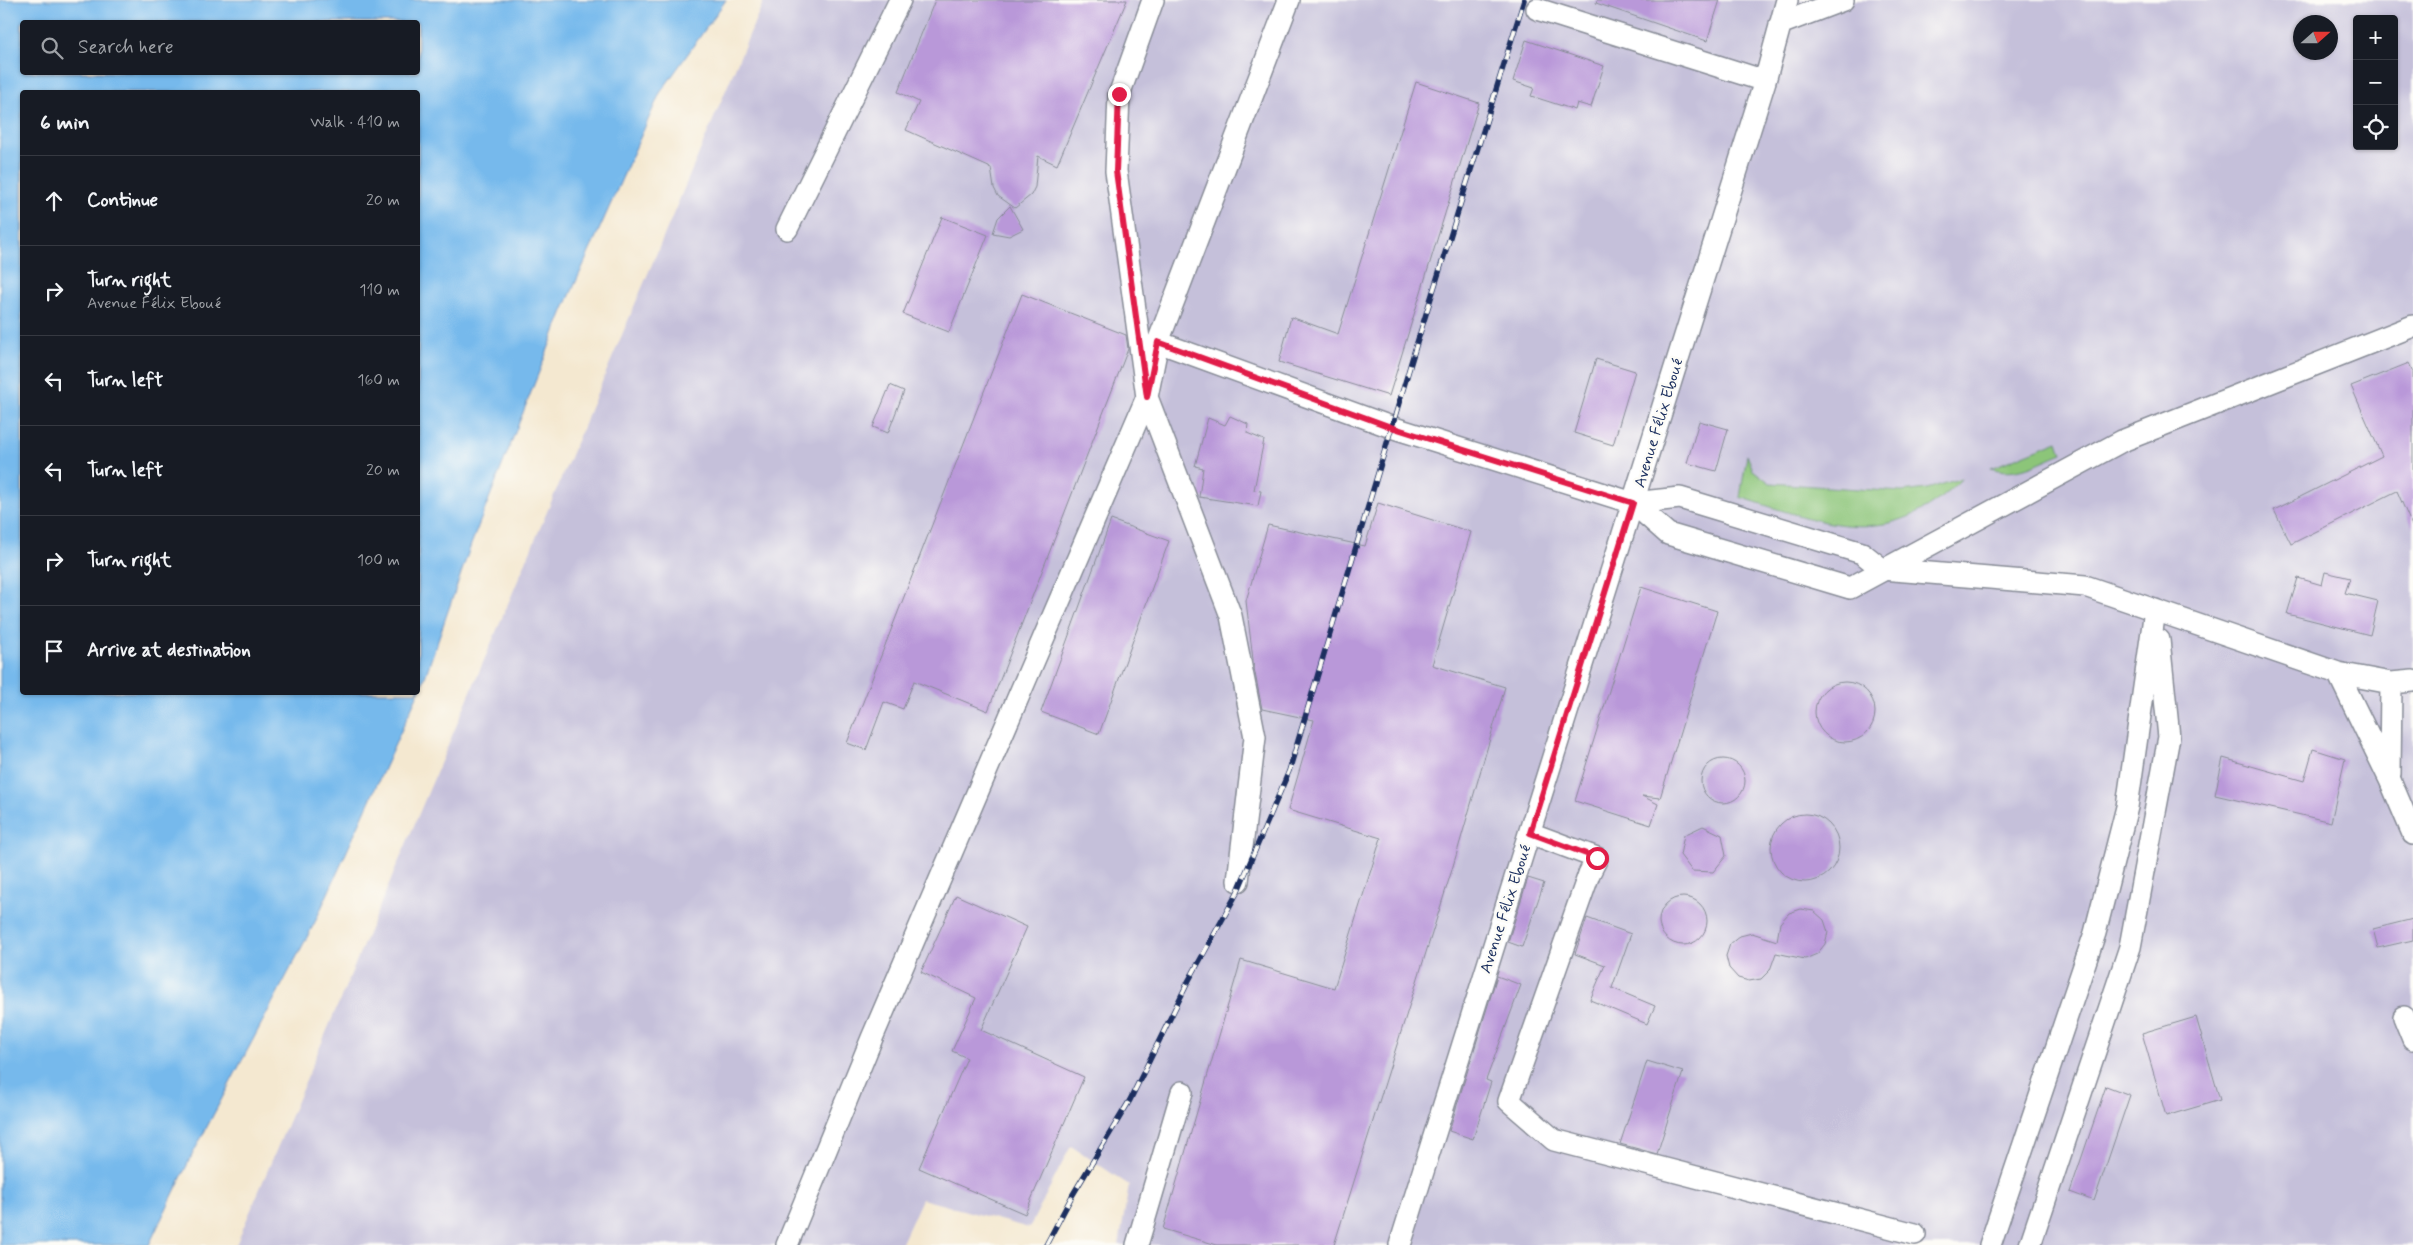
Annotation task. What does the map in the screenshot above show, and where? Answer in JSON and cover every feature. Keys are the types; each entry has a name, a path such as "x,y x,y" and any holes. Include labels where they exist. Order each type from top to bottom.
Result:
{"street":[{"path":"787,229 900,0"},
{"path":"1153,0 1119,94 1116,171 1147,397 1231,616 1255,737 1238,881"},
{"path":"787,1245 876,1029 1147,397 1158,342 1289,0"},
{"name":"Avenue Félix Eboué","path":"1400,1245 1765,81 1787,0"},
{"path":"1780,24 1843,0"},
{"path":"1537,9 1765,81"},
{"path":"1633,503 1668,534 1850,588 1882,569 2122,441 2413,326"},
{"path":"1158,342 1391,427 1633,503 1680,498 1862,553 1882,569 2085,586 2338,673 2391,683 2413,681"},
{"path":"1990,1245 2095,933 2127,806 2155,610"},
{"path":"2030,1245 2130,948 2170,737 2155,610"},
{"path":"2338,673 2390,780 2413,834"},
{"path":"2390,780 2391,683"},
{"path":"1530,833 1597,858 1589,874 1508,1101 1554,1140 1915,1234"},
{"path":"2404,1018 2413,1039"},
{"path":"1138,1245 1182,1092"}],"shaded area":[{"path":"764,0 2413,0 2413,1245 1119,1245 1129,1185 1071,1146 1029,1228 922,1199 901,1245 236,1245"}],"green space":[{"path":"2058,441 2062,453 2036,464 2009,471 1991,468"},
{"path":"1747,455 1753,470 1770,483 1902,492 1927,489 1962,478 1936,501 1910,516 1883,524 1856,526 1829,523 1800,516 1740,497"}],"water":[{"path":"0,0 726,0 660,93 563,311 472,542 420,689 420,90 20,90 20,695 417,695 315,922 189,1161 149,1245 0,1245"}],"building":[{"path":"935,0 1127,0 1057,165 1038,156 1035,187 1031,195 1015,208 998,196 994,188 991,168 906,130 919,102 898,92"},
{"path":"1597,0 1720,0 1707,41 1596,3"},
{"path":"1526,40 1604,66 1591,107 1577,103 1575,110 1531,96 1534,88 1513,81"},
{"path":"1416,82 1479,103 1389,396 1279,362 1291,317 1338,334"},
{"path":"1010,206 1023,229 1009,236 993,233 998,218"},
{"path":"942,217 988,235 949,332 903,314"},
{"path":"1022,294 1126,335 1128,349 988,711 914,681 903,709 884,702 866,750 847,743"},
{"path":"1596,359 1635,371 1613,445 1574,433"},
{"path":"2409,363 2413,372 2413,528 2397,491 2291,544 2274,510 2382,456 2351,386"},
{"path":"890,385 904,391 888,433 873,427"},
{"path":"1230,416 1248,424 1247,433 1264,440 1254,490 1261,491 1258,506 1199,497 1203,468 1195,466 1208,418 1225,425"},
{"path":"1699,421 1728,429 1716,471 1687,463"},
{"path":"1378,503 1471,532 1432,665 1505,687 1451,873 1334,1245 1217,1245 1163,1229 1241,960 1334,988 1381,838 1288,810 1314,720 1262,709 1254,668 1246,601 1268,525 1365,546"},
{"path":"1111,520 1169,541 1099,734 1041,712"},
{"path":"2325,572 2350,578 2345,593 2378,601 2370,635 2287,614 2298,578 2322,585"},
{"path":"1641,587 1717,611 1660,798 1642,796 1658,804 1651,825 1575,801"},
{"path":"1845,682 1862,687 1870,695 1875,712 1870,729 1862,737 1845,742 1828,737 1820,729 1815,712 1820,695 1828,687"},
{"path":"2313,749 2345,759 2331,822 2215,795 2223,758 2304,781"},
{"path":"1727,759 1739,765 1744,772 1744,790 1739,797 1732,802 1719,803 1711,800 1704,793 1701,777 1704,769 1711,762"},
{"path":"1805,814 1818,817 1829,824 1836,835 1839,848 1836,861 1829,872 1818,879 1805,882 1792,879 1781,872 1774,861 1771,848 1774,835 1781,824 1792,817"},
{"path":"1703,826 1722,835 1726,856 1713,872 1692,871 1680,855 1684,835"},
{"path":"1528,878 1544,883 1522,947 1508,942"},
{"path":"956,895 1027,927 981,1030 1084,1077 1025,1214 919,1168 967,1058 952,1051 976,998 921,972"},
{"path":"1683,897 1692,899 1700,904 1705,912 1707,921 1705,930 1700,938 1692,943 1683,945 1674,943 1666,938 1661,930 1659,921 1661,912 1666,904 1674,899"},
{"path":"1801,909 1814,911 1824,920 1828,932 1825,944 1817,954 1805,959 1776,953 1770,970 1761,979 1749,981 1738,978 1729,968 1726,956 1730,944 1740,936 1752,933 1777,941 1780,923 1789,913"},
{"path":"1587,918 1631,934 1612,988 1655,1006 1647,1024 1590,1000 1605,965 1575,954"},
{"path":"2413,919 2413,940 2378,948 2373,929"},
{"path":"1497,976 1521,985 1486,1080 1491,1082 1473,1139 1449,1131"},
{"path":"2196,1017 2220,1100 2166,1116 2142,1033"},
{"path":"1647,1061 1683,1072 1657,1154 1620,1144"},
{"path":"2106,1086 2130,1095 2094,1201 2070,1192"}],"railway":[{"path":"1046,1245 1072,1196 1130,1100 1189,980 1237,893 1289,771 1416,346 1524,0"}],"route":[{"path":"1119,94 1116,171 1147,397 1158,342 1391,427 1633,503 1530,833 1597,858"}]}
